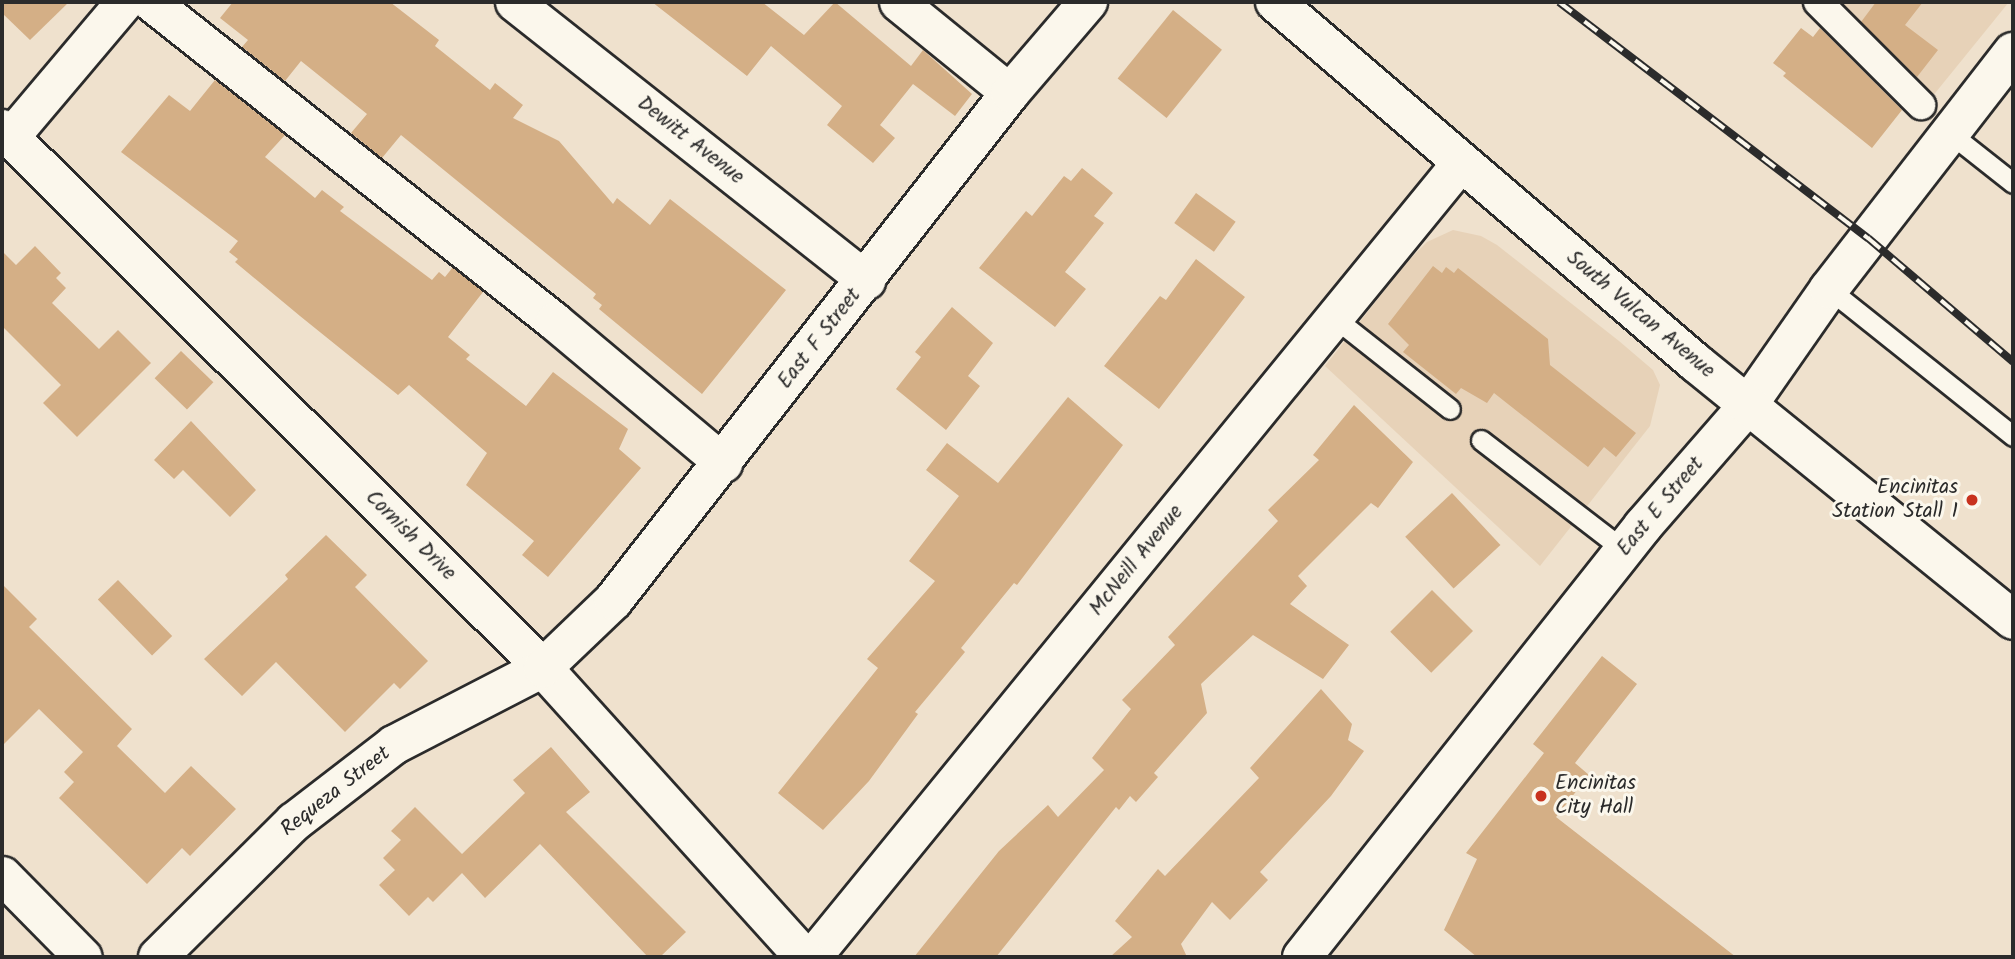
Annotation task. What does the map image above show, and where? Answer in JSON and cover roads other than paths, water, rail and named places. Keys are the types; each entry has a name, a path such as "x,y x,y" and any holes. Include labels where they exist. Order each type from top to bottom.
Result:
{"street":[{"path":"6,133 124,2"},
{"path":"151,2 554,321 723,463"},
{"name":"Dewitt Avenue","path":"514,2 866,280"},
{"path":"898,2 1010,93"},
{"name":"East F Street","path":"542,668 613,601 1010,93 1088,2"},
{"name":"South Vulcan Avenue","path":"1275,2 1460,163 1748,405 2013,620"},
{"path":"1818,2 1921,105"},
{"name":"East E Street","path":"1302,957 1624,550 1748,405 1829,289 2013,52"},
{"name":"Cornish Drive","path":"6,133 542,668 804,957"},
{"name":"McNeill Avenue","path":"812,957 1336,319 1460,163"},
{"name":"Requeza Street","path":"158,957 294,821 394,745 542,668"},
{"path":"2,875 83,957"}],"lane":[{"path":"1951,135 2013,183"},
{"path":"1829,289 2013,436"},
{"path":"1336,319 1450,409"},
{"path":"1481,440 1624,550"}],"railway":[{"path":"1559,2 1868,238 2013,362"}],"place":[{"name":"Encinitas Station Stall 1","path":"1972,500"},
{"name":"Encinitas City Hall","path":"1541,796"}]}
